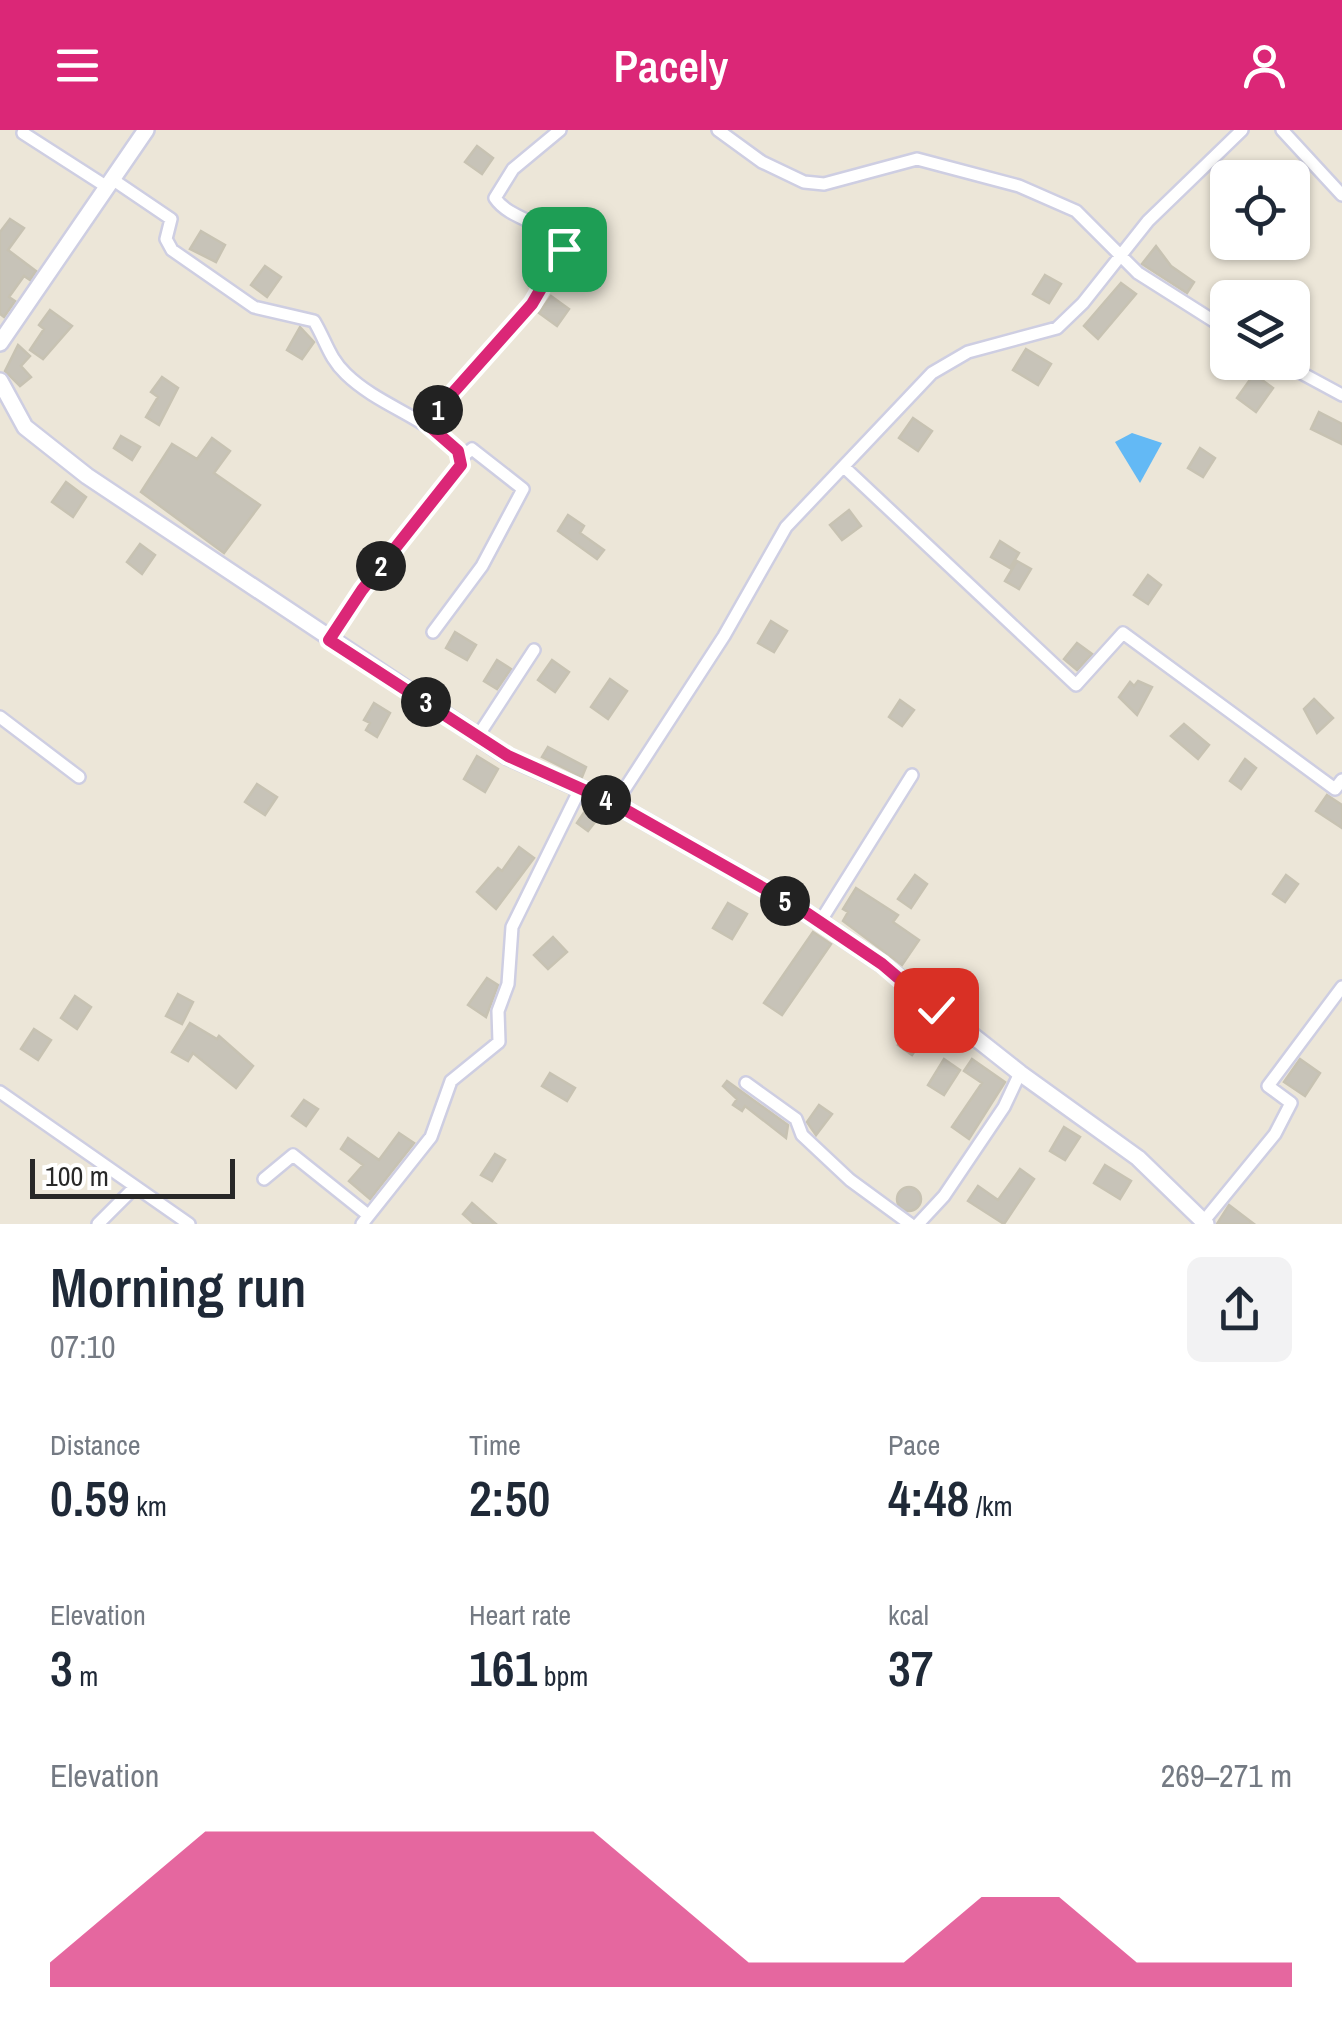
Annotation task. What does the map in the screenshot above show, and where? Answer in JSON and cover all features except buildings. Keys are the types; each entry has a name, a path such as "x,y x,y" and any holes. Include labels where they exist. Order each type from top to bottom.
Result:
{"main road":[{"path":"0,344 146,130"},
{"path":"0,381 25,427 40,440 329,640 508,756 615,804 820,922 882,964 1020,1073 1138,1158 1204,1223"}],"street":[{"path":"426,423 532,304 564,249 556,237 507,210 495,198 513,169 560,130"},
{"path":"718,130 762,162 804,182 824,184 917,160 1020,186 1076,210 1138,273 1210,319"},
{"path":"615,804 724,636 786,527 932,373 968,352 1056,328 1083,303 1207,159 1242,130"},
{"path":"1282,130 1342,195"},
{"path":"24,133 171,218 166,239 172,250 254,307 314,321 327,354 346,374 426,423 462,457"},
{"path":"1310,378 1342,395"},
{"path":"329,640 362,590 472,449 523,489 482,566 432,632"},
{"path":"844,467 1076,685 1123,633 1335,789 1342,780"},
{"path":"478,736 534,650"},
{"path":"0,717 80,777"},
{"path":"820,922 912,776"},
{"path":"264,1179 293,1154 365,1220 431,1137 451,1080 499,1042 498,1011 508,984 512,927 580,790"},
{"path":"1204,1223 1276,1134 1292,1104 1268,1086 1342,987"},
{"path":"918,1224 944,1196 1004,1108 1020,1073"},
{"path":"746,1083 796,1118 802,1135 910,1224"},
{"path":"0,1092 133,1189 189,1224"},
{"path":"98,1224 133,1189"}],"water":[{"path":"1132,433 1162,443 1140,483 1115,442"}],"route":[{"path":"564,249 532,304 492,354 426,423 458,451 461,465 362,590 329,640 508,756 615,804 802,910 882,964 936,1010"}]}
